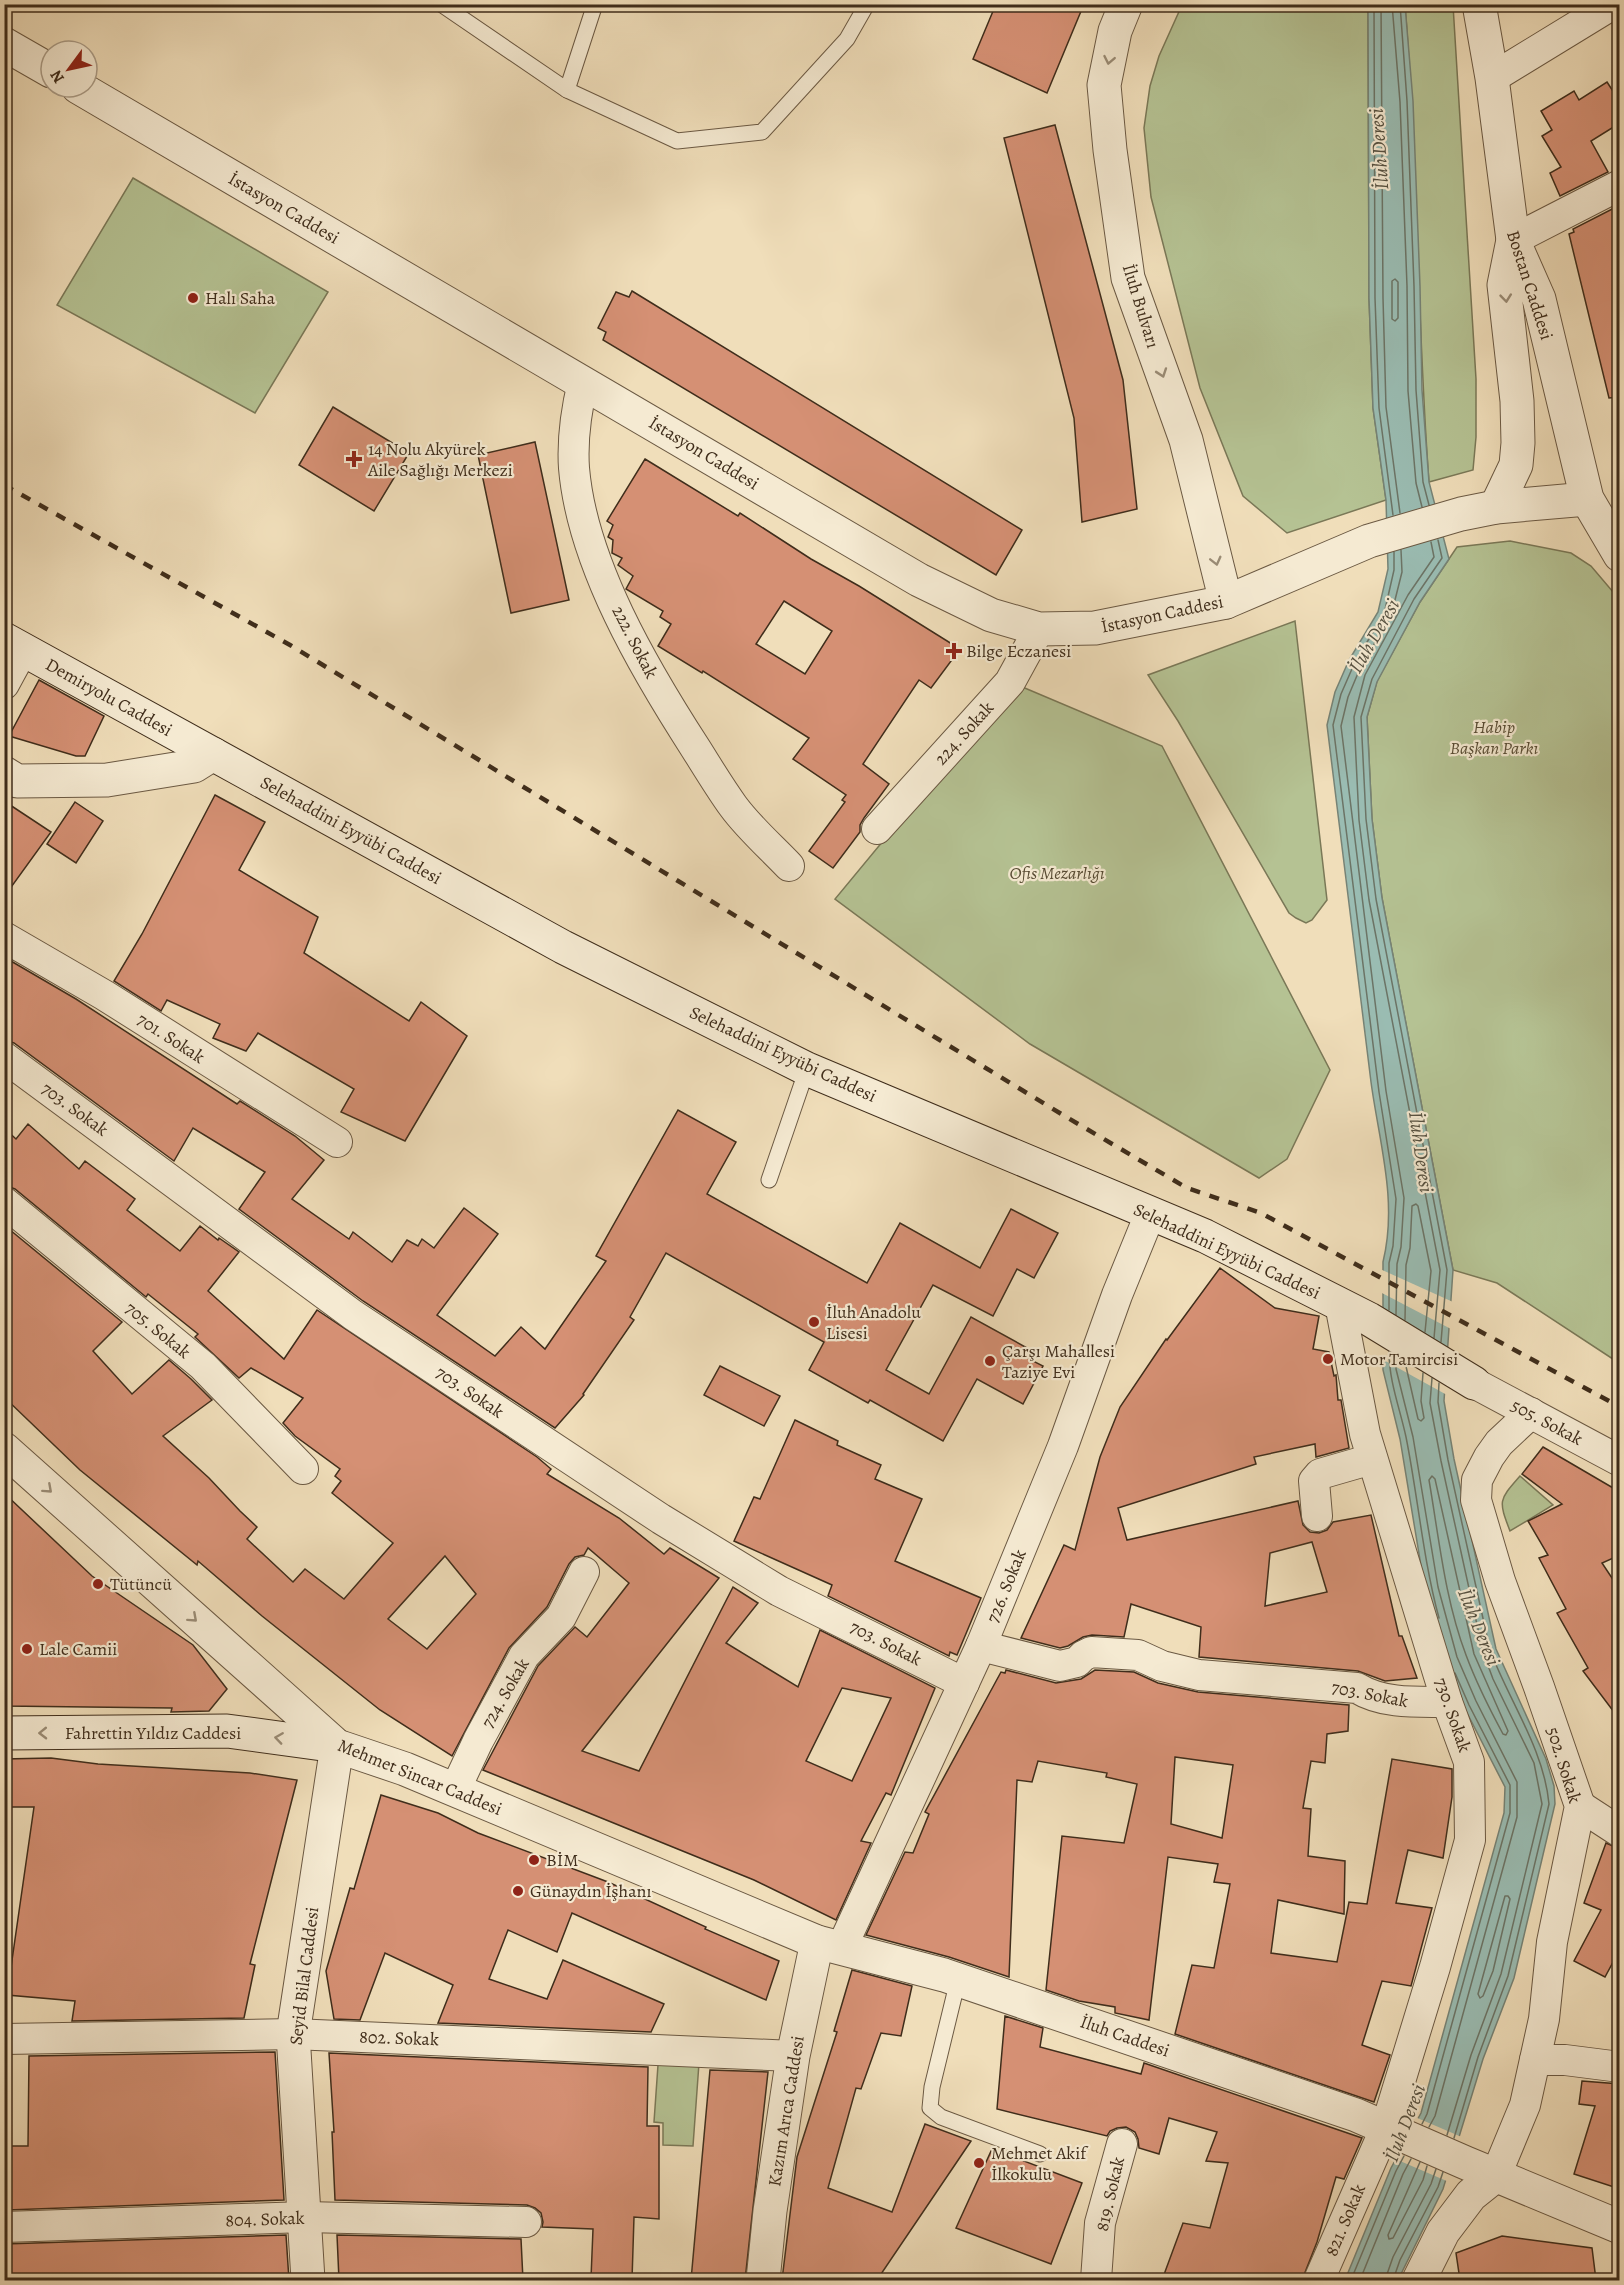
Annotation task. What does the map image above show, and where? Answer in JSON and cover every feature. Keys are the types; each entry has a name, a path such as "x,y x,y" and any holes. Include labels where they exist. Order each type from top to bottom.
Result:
{"street":[{"name":"İluh Bulvarı","path":"1126,4 1115,31 1104,85 1110,150 1128,278 1186,440 1226,602"},
{"name":"Bostan Caddesi","path":"1479,4 1492,78 1513,240 1539,299 1587,499 1618,549"},
{"path":"1492,78 1613,4"},
{"path":"4,44 39,64"},
{"name":"İstasyon Caddesi","path":"99,99 919,580 991,615 1039,628 1095,628 1226,602 1369,541 1461,514 1496,507 1587,499"},
{"path":"1496,507 1516,465 1518,443 1517,401 1504,285 1513,240 1620,184"},
{"name":"222. Sokak","path":"583,382 574,420 574,468 586,532 607,585 644,662 681,726 728,799 789,866"},
{"name":"224. Sokak","path":"877,829 1010,682 1039,628"},
{"path":"4,684 14,644"},
{"name":"Demiryolu Caddesi","path":"14,644 213,754"},
{"path":"4,774 17,781 107,780 194,766 213,754"},
{"name":"Selehaddini Eyyübi Caddesi","path":"213,754 563,947 807,1069 1205,1236 1369,1319 1474,1383"},
{"name":"701. Sokak","path":"4,937 104,995 337,1142"},
{"name":"703. Sokak","path":"4,1058 353,1315 661,1519 779,1591 871,1634 964,1683"},
{"name":"705. Sokak","path":"4,1202 203,1366 303,1469"},
{"name":"726. Sokak","path":"835,1947 981,1646 1063,1446 1150,1214"},
{"name":"730. Sokak","path":"1340,1304 1365,1434 1372,1459 1447,1702 1469,1762 1470,1840 1392,2130"},
{"name":"505. Sokak","path":"1474,1383 1620,1461"},
{"name":"502. Sokak","path":"1496,2175 1525,2104 1544,2019 1552,1942 1580,1806 1500,1581 1476,1500 1477,1480 1489,1457 1499,1443 1531,1413"},
{"name":"Mehmet Sincar Caddesi","path":"4,1449 337,1746 405,1769 835,1947"},
{"path":"1317,1516 1314,1481 1320,1474 1372,1459"},
{"name":"724. Sokak","path":"454,1790 524,1656 561,1617 584,1572"},
{"name":"703. Sokak","path":"981,1646 1060,1666 1077,1662 1091,1652 1138,1655 1162,1666 1199,1675 1357,1688 1371,1696 1414,1702 1447,1702"},
{"name":"Fahrettin Yıldız Caddesi","path":"4,1733 227,1731 337,1746"},
{"name":"Seyid Bilal Caddesi","path":"308,2280 293,2034 337,1746"},
{"path":"1580,1806 1620,1832"},
{"name":"İluh Caddesi","path":"835,1947 958,1980 1345,2111 1496,2175"},
{"name":"Kazım Arıca Caddesi","path":"764,2280 770,2211 793,2056 835,1947"},
{"name":"802. Sokak","path":"4,2039 293,2034 793,2056"},
{"path":"1535,2060 1565,2060 1620,2067"},
{"name":"821. Sokak","path":"1319,2280 1392,2130"},
{"name":"819. Sokak","path":"1096,2280 1101,2223 1122,2144"},
{"path":"1419,2280 1443,2232 1471,2195 1496,2175 1620,2227"},
{"name":"804. Sokak","path":"4,2227 305,2217 526,2222"}],"lane":[{"path":"441,4 567,90 677,141 762,132 847,39 867,4"},
{"path":"567,90 595,4"},
{"path":"769,1180 807,1069"},
{"path":"958,1980 932,2087 930,2108 941,2117 1040,2154"}],"green space":[{"path":"1182,5 1368,5 1369,298 1373,408 1386,500 1287,533 1243,496 1200,388 1151,197 1144,128 1150,86 1159,56"},
{"path":"1405,5 1453,5 1476,379 1476,437 1473,470 1429,482 1413,124"},
{"name":"Halı Saha","path":"133,178 328,292 255,413 57,305"},
{"name":"Habip Başkan Parkı","path":"1510,541 1571,553 1591,566 1619,599 1619,1363 1497,1283 1453,1270 1382,898 1372,819 1367,717 1377,681 1420,602 1457,547"},
{"path":"1295,621 1327,900 1312,920 1306,923 1289,913 1178,721 1148,675"},
{"name":"Ofis Mezarlığı","path":"1020,686 1162,746 1330,1070 1287,1159 1259,1178 1030,1044 835,899 912,806"},
{"path":"1520,1476 1553,1505 1510,1531 1502,1506 1504,1496"},
{"path":"699,2063 693,2146 663,2145 663,2123 654,2122 658,2065"}],"water":[{"name":"İluh Deresi","path":"1368,5 1405,5 1413,101 1422,390 1429,482 1449,559 1420,602 1377,682 1367,717 1372,819 1382,898 1453,1270 1444,1401 1454,1459 1496,1649 1546,1759 1554,1786 1555,1804 1514,1978 1483,2059 1443,2189 1398,2280 1345,2280 1391,2168 1421,2113 1504,1813 1505,1787 1464,1707 1425,1590 1400,1439 1383,1370 1383,1262 1389,1217 1388,1194 1371,1082 1327,725 1335,692 1349,660 1378,612 1388,569 1386,500 1373,408 1369,298"}],"pier":[{"path":"1380,1269 1453,1302 1451,1329 1380,1292"},
{"path":"1380,1313 1450,1349 1447,1395 1380,1358"},
{"path":"1415,2117 1464,2138 1449,2182 1393,2158"}],"building":[{"path":"996,4 1084,4 1047,93 973,59"},
{"path":"1607,82 1620,102 1620,123 1591,141 1608,172 1560,196 1550,173 1561,167 1542,136 1552,130 1541,111 1574,91 1579,100"},
{"path":"1055,125 1123,380 1137,509 1082,522 1074,418 1004,138"},
{"path":"1620,205 1620,397 1609,398 1569,234 1574,232 1573,229"},
{"path":"632,291 1022,530 996,575 603,340 606,332 598,328 616,292 629,297"},
{"name":"14 Nolu Akyürek Aile Sağlığı Merkezi","path":"333,407 409,453 374,511 299,465"},
{"path":"535,442 569,600 511,613 478,455"},
{"path":"645,459 738,516 740,513 960,649 931,688 919,680 863,764 889,784 864,818 860,825 860,832 833,868 809,851 845,802 842,800 846,795 793,759 809,738 703,671 702,673 658,646 671,624 660,617 663,611 626,589 633,576 618,565 622,558 612,553 613,540 608,537 613,525 607,521","holes":["784,601 832,631 805,674 756,644"]},
{"path":"39,680 104,716 85,756 76,756 9,736"},
{"path":"215,795 265,822 239,870 318,917 304,953 409,1021 421,1002 467,1036 405,1141 341,1112 354,1089 258,1033 246,1051 213,1038 220,1024 167,1000 161,1011 114,981 142,934"},
{"path":"4,801 51,832 4,897"},
{"path":"75,802 103,821 76,863 47,844"},
{"path":"4,957 76,999 237,1104 240,1101 295,1136 324,1160 292,1199 349,1239 353,1232 392,1262 407,1240 418,1246 422,1239 434,1248 464,1208 498,1234 437,1315 495,1356 521,1327 545,1349 606,1261 596,1256 678,1110 736,1142 707,1194 867,1283 900,1223 980,1268 1011,1209 1058,1233 1034,1278 1017,1269 993,1316 933,1285 886,1370 929,1394 971,1317 1029,1349 1025,1357 1043,1366 1023,1404 977,1379 943,1441 870,1400 868,1403 809,1370 824,1342 666,1253 630,1317 634,1320 584,1395 555,1428 363,1301 239,1209 265,1172 193,1128 174,1161 14,1043 4,1040"},
{"path":"28,1124 79,1169 85,1161 135,1199 127,1210 180,1251 200,1226 239,1252 208,1291 284,1359 317,1310 537,1457 551,1469 547,1474 619,1518 664,1554 670,1548 719,1578 582,1751 639,1771 733,1587 758,1603 726,1643 798,1687 820,1630 935,1688 891,1795 886,1793 861,1841 871,1843 836,1920 754,1880 483,1770 538,1666 575,1627 587,1637 629,1583 588,1548 584,1555 575,1557 569,1564 547,1607 509,1648 452,1756 380,1710 262,1616 198,1561 197,1565 80,1470 4,1397 4,1225 122,1322 93,1351 132,1394 169,1360 212,1400 163,1436 209,1478 257,1527 247,1539 293,1582 305,1569 344,1599 393,1543 332,1493 341,1481 335,1476 340,1469 295,1436 283,1423 303,1398 251,1368 239,1378 195,1337 198,1334 148,1294 146,1297 15,1189 4,1185 4,1128 16,1139","holes":["445,1556 476,1594 427,1649 388,1619","842,1688 891,1698 852,1781 806,1761"]},
{"path":"1220,1268 1275,1308 1319,1316 1313,1349 1329,1352 1334,1376 1336,1375 1338,1400 1341,1400 1349,1448 1316,1457 1315,1444 1254,1457 1256,1464 1118,1508 1127,1540 1298,1501 1303,1525 1310,1532 1319,1533 1327,1530 1333,1522 1371,1515 1399,1636 1402,1636 1417,1678 1385,1681 1358,1671 1199,1657 1201,1627 1131,1604 1124,1637 1092,1635 1060,1648 1021,1638 1064,1545 1075,1550 1100,1457 1120,1407","holes":["1312,1542 1327,1592 1265,1606 1270,1553"]},
{"path":"720,1366 780,1396 764,1426 704,1395"},
{"path":"795,1420 838,1441 837,1445 881,1465 875,1479 922,1499 895,1561 981,1598 957,1655 950,1652 949,1656 828,1596 832,1585 734,1541 754,1497 760,1499"},
{"path":"1543,1447 1620,1492 1620,1555 1602,1563 1620,1590 1620,1720 1583,1671 1588,1668 1557,1613 1566,1609 1539,1558 1548,1555 1528,1521 1562,1504 1522,1474"},
{"path":"4,1493 92,1576 193,1645 227,1689 209,1711 171,1712 172,1708 4,1706"},
{"path":"1006,1670 1056,1683 1081,1679 1095,1670 1134,1672 1158,1683 1198,1692 1349,1705 1348,1731 1327,1734 1325,1763 1311,1761 1303,1808 1311,1809 1308,1856 1345,1861 1344,1914 1278,1900 1271,1953 1337,1962 1349,1902 1367,1904 1392,1759 1452,1769 1452,1797 1443,1858 1408,1850 1396,1903 1432,1908 1411,1986 1382,1981 1362,2045 1390,2055 1374,2102 1175,2034 1192,1965 1214,1968 1230,1884 1214,1882 1218,1864 1168,1857 1149,2020 1115,2013 1115,2007 1079,2001 1046,1990 1062,1836 1124,1843 1137,1784 1106,1777 1107,1773 1038,1761 1032,1782 1017,1780 1009,1977 949,1957 866,1935 905,1852 913,1853 929,1814 925,1812 1001,1672 1005,1673","holes":["1175,1757 1233,1765 1222,1838 1171,1824"]},
{"path":"51,1758 98,1764 250,1773 297,1780 250,1964 255,1965 244,2018 72,2021 75,2001 7,1995 34,1807 4,1807 4,1759"},
{"path":"381,1795 438,1813 478,1833 608,1882 706,1927 705,1929 779,1961 766,2000 572,1913 557,1952 508,1930 489,1979 547,1999 563,1960 664,2004 651,2032 438,2023 453,1985 385,1953 360,2020 334,2019 326,1971 350,1888 354,1889"},
{"path":"1606,1843 1620,1849 1620,1949 1605,1977 1574,1961 1601,1910 1584,1903"},
{"path":"852,1970 912,1986 901,2036 881,2033 861,2089 856,2088 828,2188 892,2212 925,2124 971,2141 877,2280 782,2280 797,2157 837,2032 834,2031"},
{"path":"1005,2016 1043,2028 1040,2047 1141,2074 1144,2063 1362,2138 1344,2179 1336,2177 1317,2242 1302,2280 1162,2280 1183,2223 1210,2228 1228,2163 1206,2161 1217,2132 1169,2118 1159,2154 1139,2148 1135,2132 1126,2127 1110,2131 1107,2136 997,2109"},
{"path":"275,2052 284,2200 7,2210 8,2146 28,2146 29,2056"},
{"path":"329,2053 648,2067 647,2126 659,2126 659,2219 634,2217 632,2280 591,2278 593,2229 542,2227 541,2213 527,2205 335,2200"},
{"path":"710,2070 768,2072 745,2280 691,2280"},
{"path":"1582,2081 1620,2084 1620,2189 1574,2174 1595,2106 1579,2104"},
{"path":"992,2149 1082,2183 1051,2264 956,2228"},
{"path":"286,2235 289,2280 4,2280 4,2244"},
{"path":"337,2235 521,2239 523,2280 339,2280"},
{"path":"1502,2236 1592,2248 1596,2280 1460,2280 1456,2253"}],"railway":[{"path":"4,485 290,645 1187,1188 1261,1213 1620,1407"}],"place":[{"name":"Halı Saha","path":"193,298"},
{"name":"14 Nolu Akyürek Aile Sağlığı Merkezi","path":"354,459"},
{"name":"Bilge Eczanesi","path":"954,651"},
{"name":"İluh Anadolu Lisesi","path":"814,1322"},
{"name":"Motor Tamircisi","path":"1328,1359"},
{"name":"Çarşı Mahallesi Taziye Evi","path":"990,1361"},
{"name":"Tütüncü","path":"98,1584"},
{"name":"Lale Camii","path":"27,1649"},
{"name":"BİM","path":"534,1860"},
{"name":"Günaydın İşhanı","path":"518,1891"},
{"name":"Mehmet Akif İlkokulu","path":"979,2163"}]}
